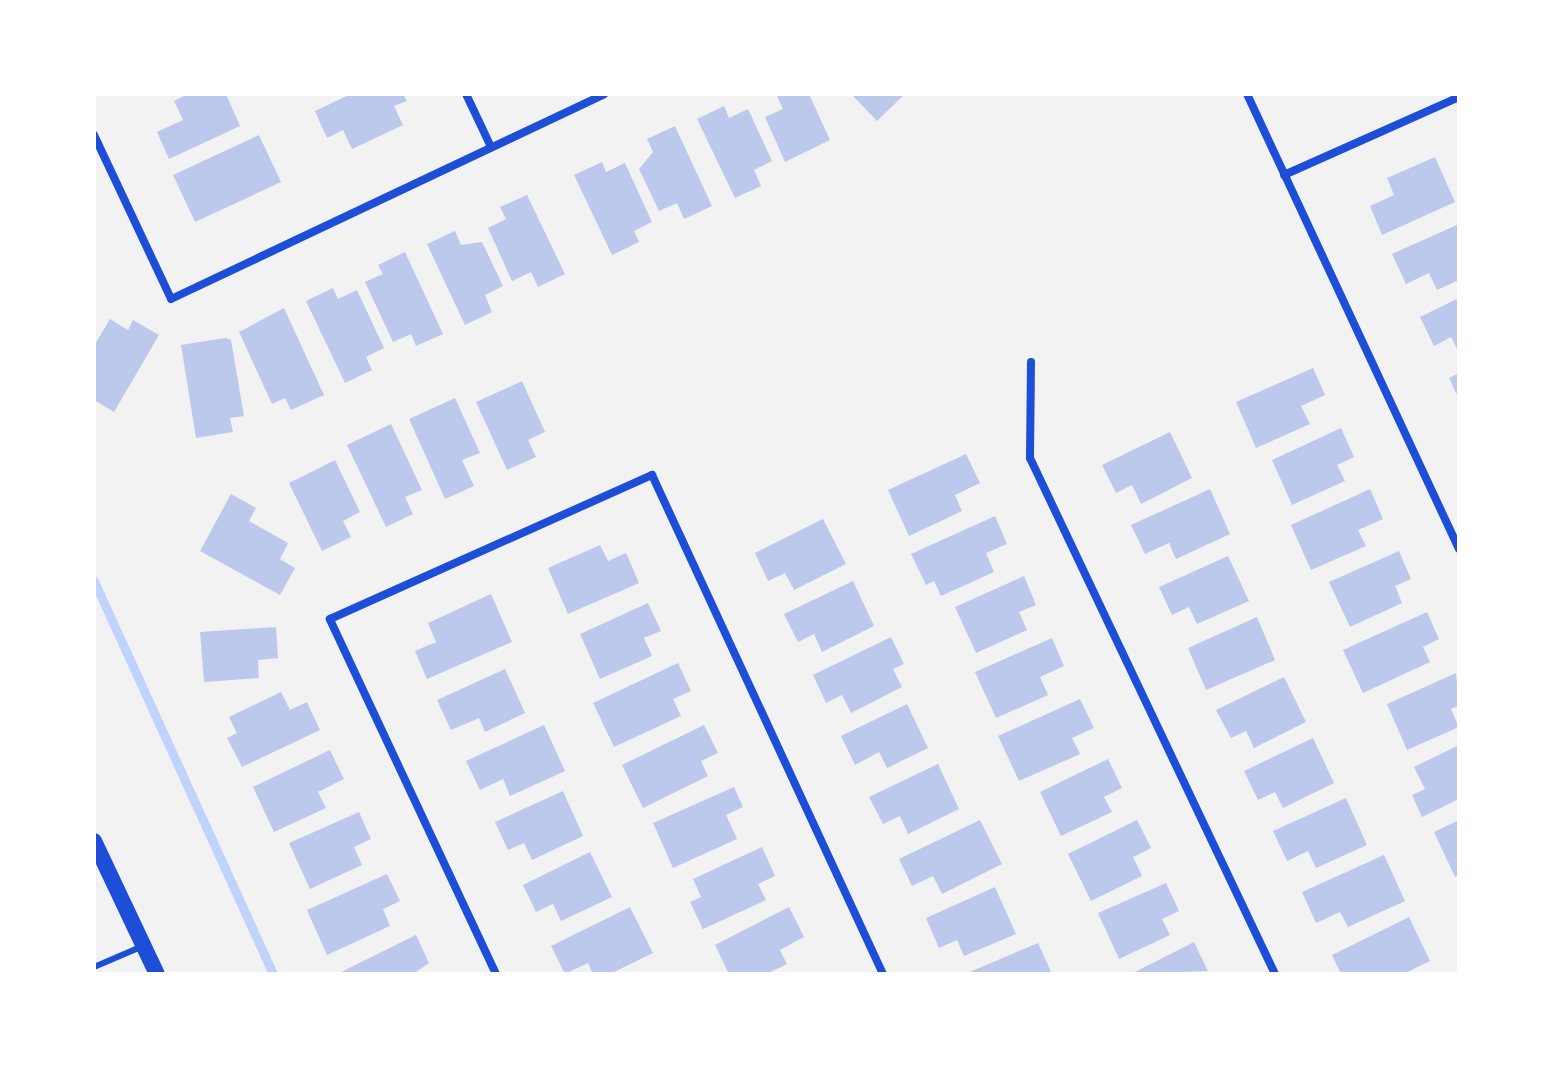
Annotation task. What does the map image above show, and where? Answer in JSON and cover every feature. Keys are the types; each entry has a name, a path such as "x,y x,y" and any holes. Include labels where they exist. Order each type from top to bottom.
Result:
{"main road":[{"path":"94,841 157,974"}],"street":[{"path":"466,94 491,147"},
{"path":"94,135 171,299 604,94"},
{"path":"1247,94 1459,549"},
{"path":"1284,175 1459,97"},
{"path":"1031,362 1030,458 1275,974"},
{"path":"496,974 330,619 652,475 883,974"}],"lane":[{"path":"94,967 143,946"}],"building":[{"path":"188,94 226,94 240,126 169,159 157,132 183,120 174,101"},
{"path":"351,94 403,94 407,101 394,106 403,125 352,149 343,130 327,138 315,111"},
{"path":"776,94 809,94 830,140 785,162 765,117 783,109"},
{"path":"851,94 905,94 877,121"},
{"path":"724,106 729,118 748,109 772,161 754,170 761,186 735,198 697,119"},
{"path":"675,126 712,206 684,219 677,203 659,211 639,169 653,152 647,139"},
{"path":"259,135 281,182 195,222 173,175"},
{"path":"1435,157 1455,202 1382,235 1370,206 1394,195 1387,178"},
{"path":"602,162 606,172 625,163 652,222 634,231 639,242 612,255 574,175"},
{"path":"527,195 565,274 538,287 531,272 512,281 488,228 506,219 500,207"},
{"path":"1459,224 1459,280 1437,290 1429,273 1406,284 1392,254"},
{"path":"455,231 461,245 482,242 503,286 485,295 492,312 465,325 427,244"},
{"path":"405,252 443,334 416,346 411,334 393,342 365,282 383,274 378,265"},
{"path":"333,288 338,299 357,290 384,348 366,357 372,370 345,383 306,301"},
{"path":"1459,298 1459,353 1451,337 1434,346 1420,317"},
{"path":"284,308 324,395 291,410 285,398 272,404 239,332"},
{"path":"110,319 128,330 133,320 159,335 114,412 94,400 94,346"},
{"path":"225,338 231,340 244,416 230,418 233,432 196,438 181,345"},
{"path":"1313,368 1325,395 1301,406 1310,424 1256,448 1236,402"},
{"path":"1459,373 1459,399 1449,378"},
{"path":"522,381 545,432 528,440 536,457 507,470 476,402"},
{"path":"455,398 480,453 462,460 474,486 445,499 409,419"},
{"path":"391,424 422,490 405,497 413,514 386,527 347,445"},
{"path":"1341,428 1354,457 1337,465 1345,481 1292,505 1272,460"},
{"path":"1170,432 1192,478 1141,504 1132,485 1116,493 1102,465"},
{"path":"966,454 980,483 955,495 962,511 909,536 888,490"},
{"path":"335,460 360,512 343,521 351,537 322,551 289,483"},
{"path":"1210,489 1230,534 1176,559 1169,543 1145,554 1131,525"},
{"path":"1370,489 1383,519 1358,530 1366,546 1311,570 1291,525"},
{"path":"231,494 256,508 249,521 288,543 280,559 295,568 280,595 200,551"},
{"path":"995,516 1007,544 986,553 994,572 941,596 934,581 926,585 911,554"},
{"path":"823,519 846,564 794,590 785,573 768,581 755,553"},
{"path":"600,545 608,561 626,553 639,583 568,614 548,568"},
{"path":"1399,551 1411,579 1395,586 1402,603 1350,627 1329,582"},
{"path":"1228,556 1249,601 1197,624 1189,607 1172,615 1159,587"},
{"path":"1024,576 1036,605 1019,612 1027,630 976,653 955,607"},
{"path":"853,581 874,626 822,652 814,634 798,642 784,614"},
{"path":"491,594 512,642 427,679 415,651 436,642 428,623"},
{"path":"648,603 661,631 644,638 652,656 600,679 580,634"},
{"path":"1427,612 1439,639 1423,647 1430,662 1363,693 1343,650"},
{"path":"1257,617 1275,660 1206,690 1188,648"},
{"path":"276,627 278,658 258,660 259,678 204,682 200,632"},
{"path":"891,637 904,664 893,669 902,687 851,713 842,695 826,703 813,675"},
{"path":"1052,638 1064,666 1040,677 1048,695 996,718 975,672"},
{"path":"678,663 691,691 673,699 681,716 614,747 593,703"},
{"path":"505,669 525,713 485,732 479,718 451,730 437,700"},
{"path":"1456,673 1459,706 1451,709 1459,727 1407,750 1387,704"},
{"path":"1284,677 1306,722 1254,748 1246,731 1231,738 1216,710"},
{"path":"281,692 290,710 307,702 320,730 242,767 227,738 237,733 229,717"},
{"path":"1080,699 1094,728 1072,738 1080,754 1019,781 998,736"},
{"path":"907,704 928,748 887,768 879,752 855,765 841,736"},
{"path":"544,725 565,771 510,796 503,779 480,790 466,761"},
{"path":"704,725 718,753 701,761 708,776 643,808 622,765"},
{"path":"1313,738 1334,783 1283,808 1275,792 1258,800 1244,771"},
{"path":"1459,745 1459,799 1422,817 1412,795 1425,789 1414,767"},
{"path":"330,750 344,779 318,792 326,808 274,832 253,787"},
{"path":"1108,759 1122,788 1104,797 1112,812 1061,836 1040,792"},
{"path":"938,764 959,809 908,834 900,816 883,824 869,797"},
{"path":"734,787 743,807 726,815 737,839 673,868 653,823"},
{"path":"563,791 583,836 532,860 524,843 508,850 495,822"},
{"path":"1346,798 1367,845 1316,868 1308,851 1287,861 1273,831"},
{"path":"359,812 371,839 354,847 362,865 310,889 289,843"},
{"path":"980,820 1002,864 942,894 933,876 912,886 899,859"},
{"path":"1137,820 1151,848 1133,857 1142,876 1091,901 1068,854"},
{"path":"1459,820 1459,875 1455,877 1434,832"},
{"path":"762,847 775,876 758,884 766,900 703,929 690,902 701,897 693,879"},
{"path":"590,852 612,897 561,921 553,904 536,912 523,885"},
{"path":"1384,855 1405,901 1348,927 1340,912 1316,923 1302,892"},
{"path":"387,874 400,901 383,909 390,926 327,955 307,910"},
{"path":"1166,883 1179,911 1162,919 1170,935 1119,959 1098,913"},
{"path":"995,887 1016,934 964,956 957,940 939,948 926,918"},
{"path":"630,907 653,953 610,974 593,974 588,963 565,974 551,946"},
{"path":"789,907 804,937 780,950 787,964 766,974 729,974 715,945"},
{"path":"1409,917 1430,961 1403,974 1341,974 1332,955"},
{"path":"416,935 429,963 413,974 337,974"},
{"path":"1194,942 1208,971 1131,974"},
{"path":"1038,943 1052,974 965,974"}],"waterway":[{"path":"94,581 273,974"}]}
